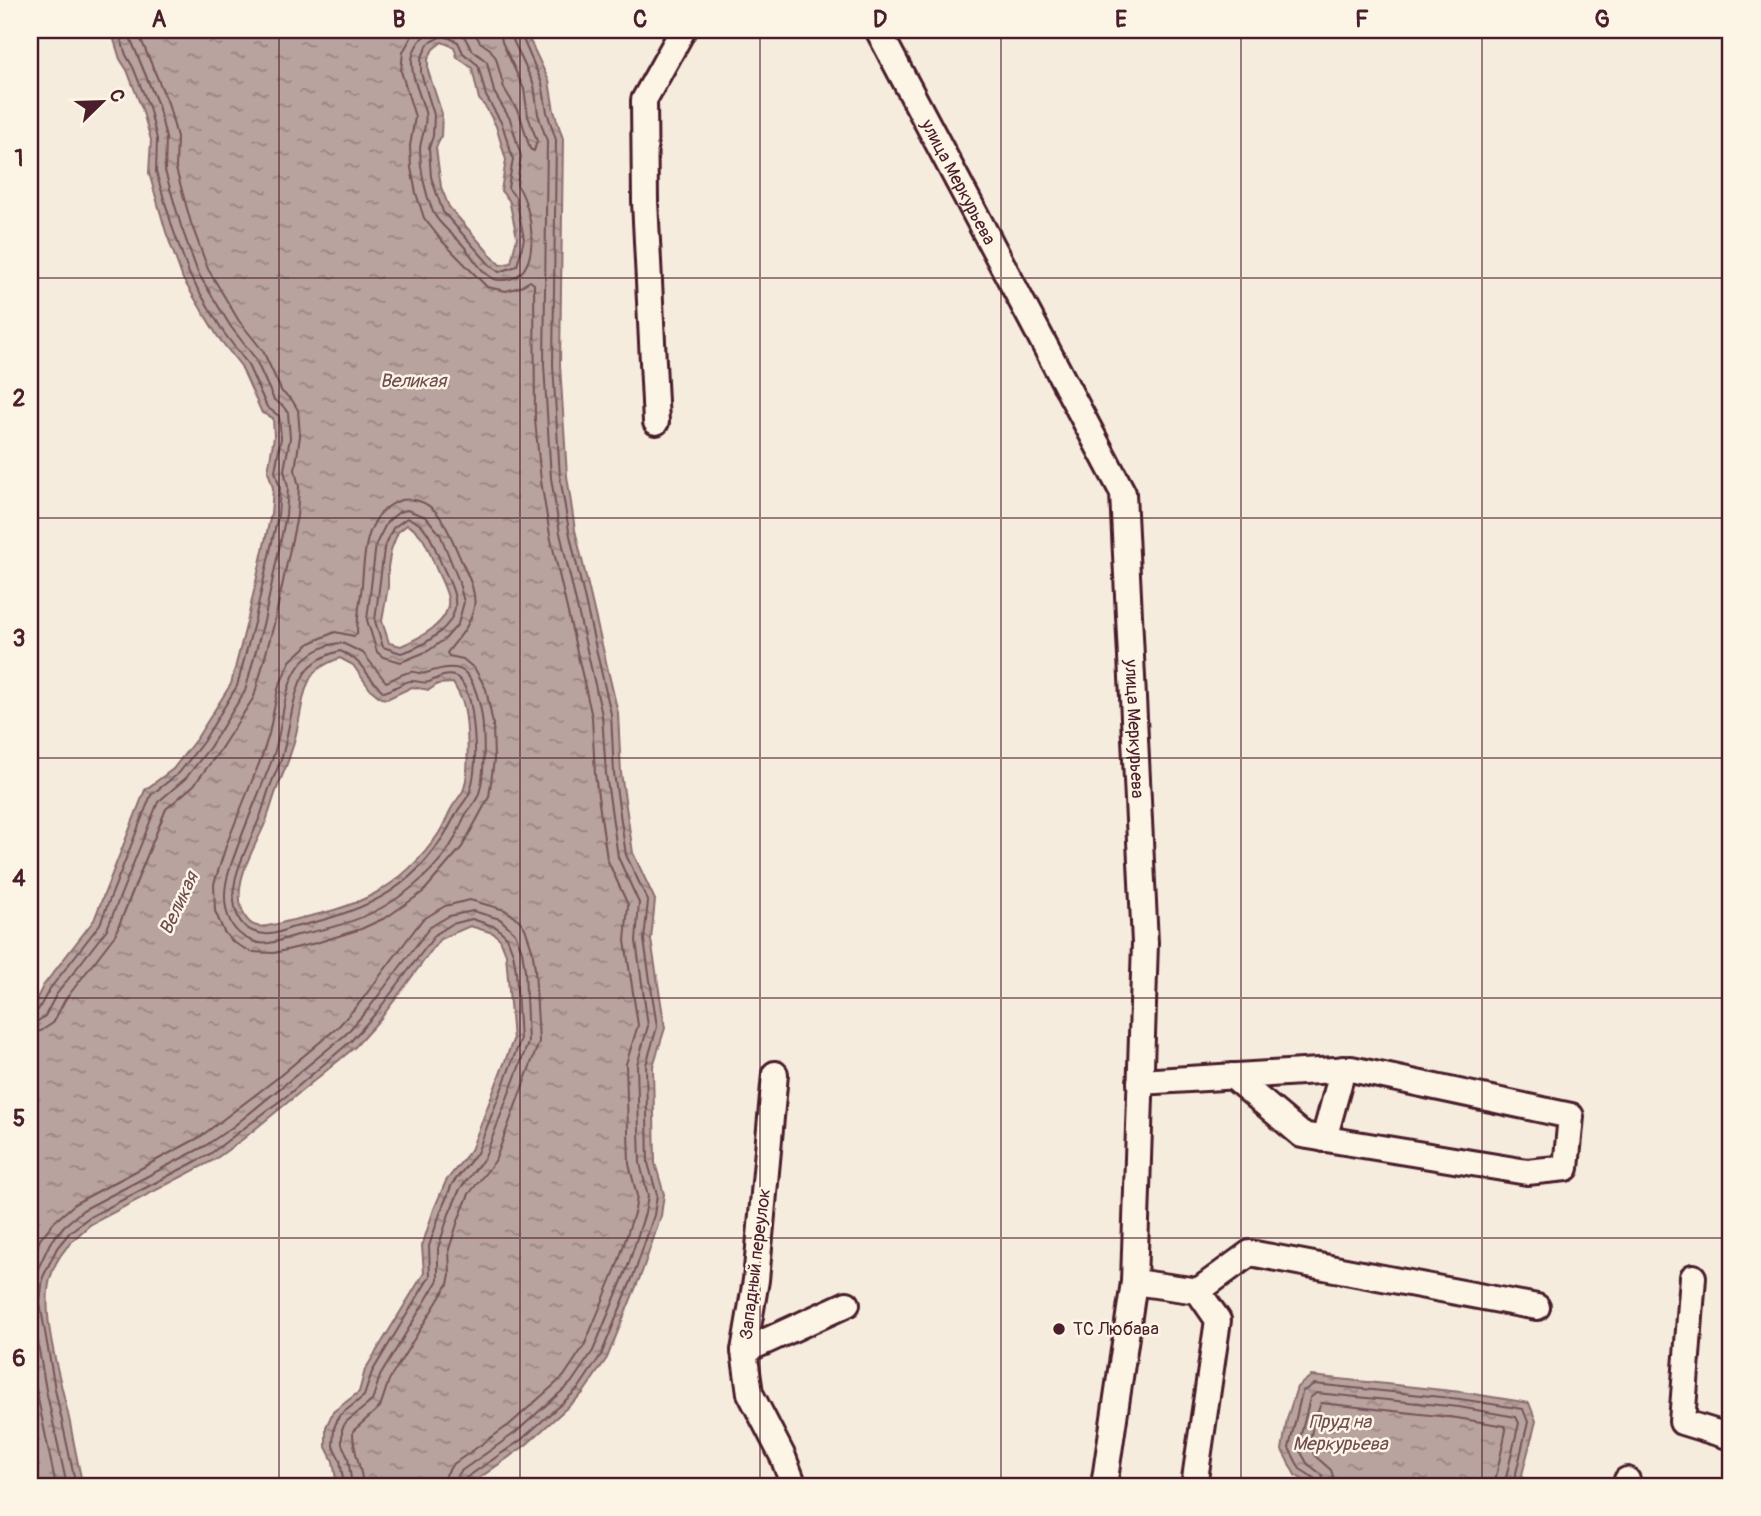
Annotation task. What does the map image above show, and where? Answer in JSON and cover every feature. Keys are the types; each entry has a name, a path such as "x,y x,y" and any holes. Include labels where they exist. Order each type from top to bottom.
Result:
{"street":[{"path":"656,422 645,201 644,100 683,30"},
{"name":"улица Меркурьева","path":"878,30 1123,493 1145,943 1134,1282 1104,1486"},
{"path":"1140,1082 1232,1076 1343,1069 1351,1069 1571,1116 1566,1168 1527,1172 1302,1135 1232,1076"},
{"path":"1324,1139 1343,1069"},
{"name":"Западный переулок","path":"775,1074 756,1280 744,1351 750,1393 783,1457 794,1486"},
{"path":"1134,1282 1198,1290 1250,1253 1536,1307"},
{"path":"1693,1277 1682,1422 1731,1437"},
{"path":"1194,1486 1219,1320 1198,1290"},
{"path":"744,1351 847,1304"}],"water":[{"name":"Великая","path":"111,30 525,30 549,81 554,111 563,139 560,365 567,476 575,530 618,713 621,773 633,853 655,900 651,940 665,1028 653,1066 655,1163 664,1194 661,1216 642,1272 607,1358 583,1393 526,1445 468,1486 337,1486 333,1461 326,1447 326,1427 333,1412 359,1392 365,1370 424,1273 422,1246 434,1209 446,1181 471,1150 513,1040 506,954 500,939 493,933 470,926 440,939 381,1018 355,1047 243,1139 214,1160 91,1224 66,1248 56,1262 50,1279 48,1312 53,1351 83,1486 30,1486 30,1012 43,986 94,920 145,790 173,769 197,738 231,684 271,514 273,488 268,471 274,437 273,418 262,413 241,366 218,337 183,279 149,173 151,140 142,109 120,59","holes":["442,42 454,47 457,57 472,68 479,99 496,126 506,160 501,191 509,200 517,237 511,263 500,265 495,260 449,207 441,187 436,148 441,136 442,114 428,71 428,59 433,49","407,525 421,536 448,599 448,608 439,622 425,634 401,646 389,643 382,621 391,550 398,532","340,658 353,665 370,689 381,698 387,699 412,687 429,690 438,684 453,683 463,704 467,725 465,784 439,833 426,851 402,875 384,888 334,910 269,926 255,926 245,916 241,906 243,873 289,758 308,684 312,675"]},
{"name":"Пруд на Меркурьева","path":"1311,1376 1461,1392 1529,1403 1536,1421 1519,1486 1314,1486 1295,1475 1282,1450 1287,1419 1297,1387"}],"place":[{"name":"ТС Любава","path":"1059,1329"}]}
